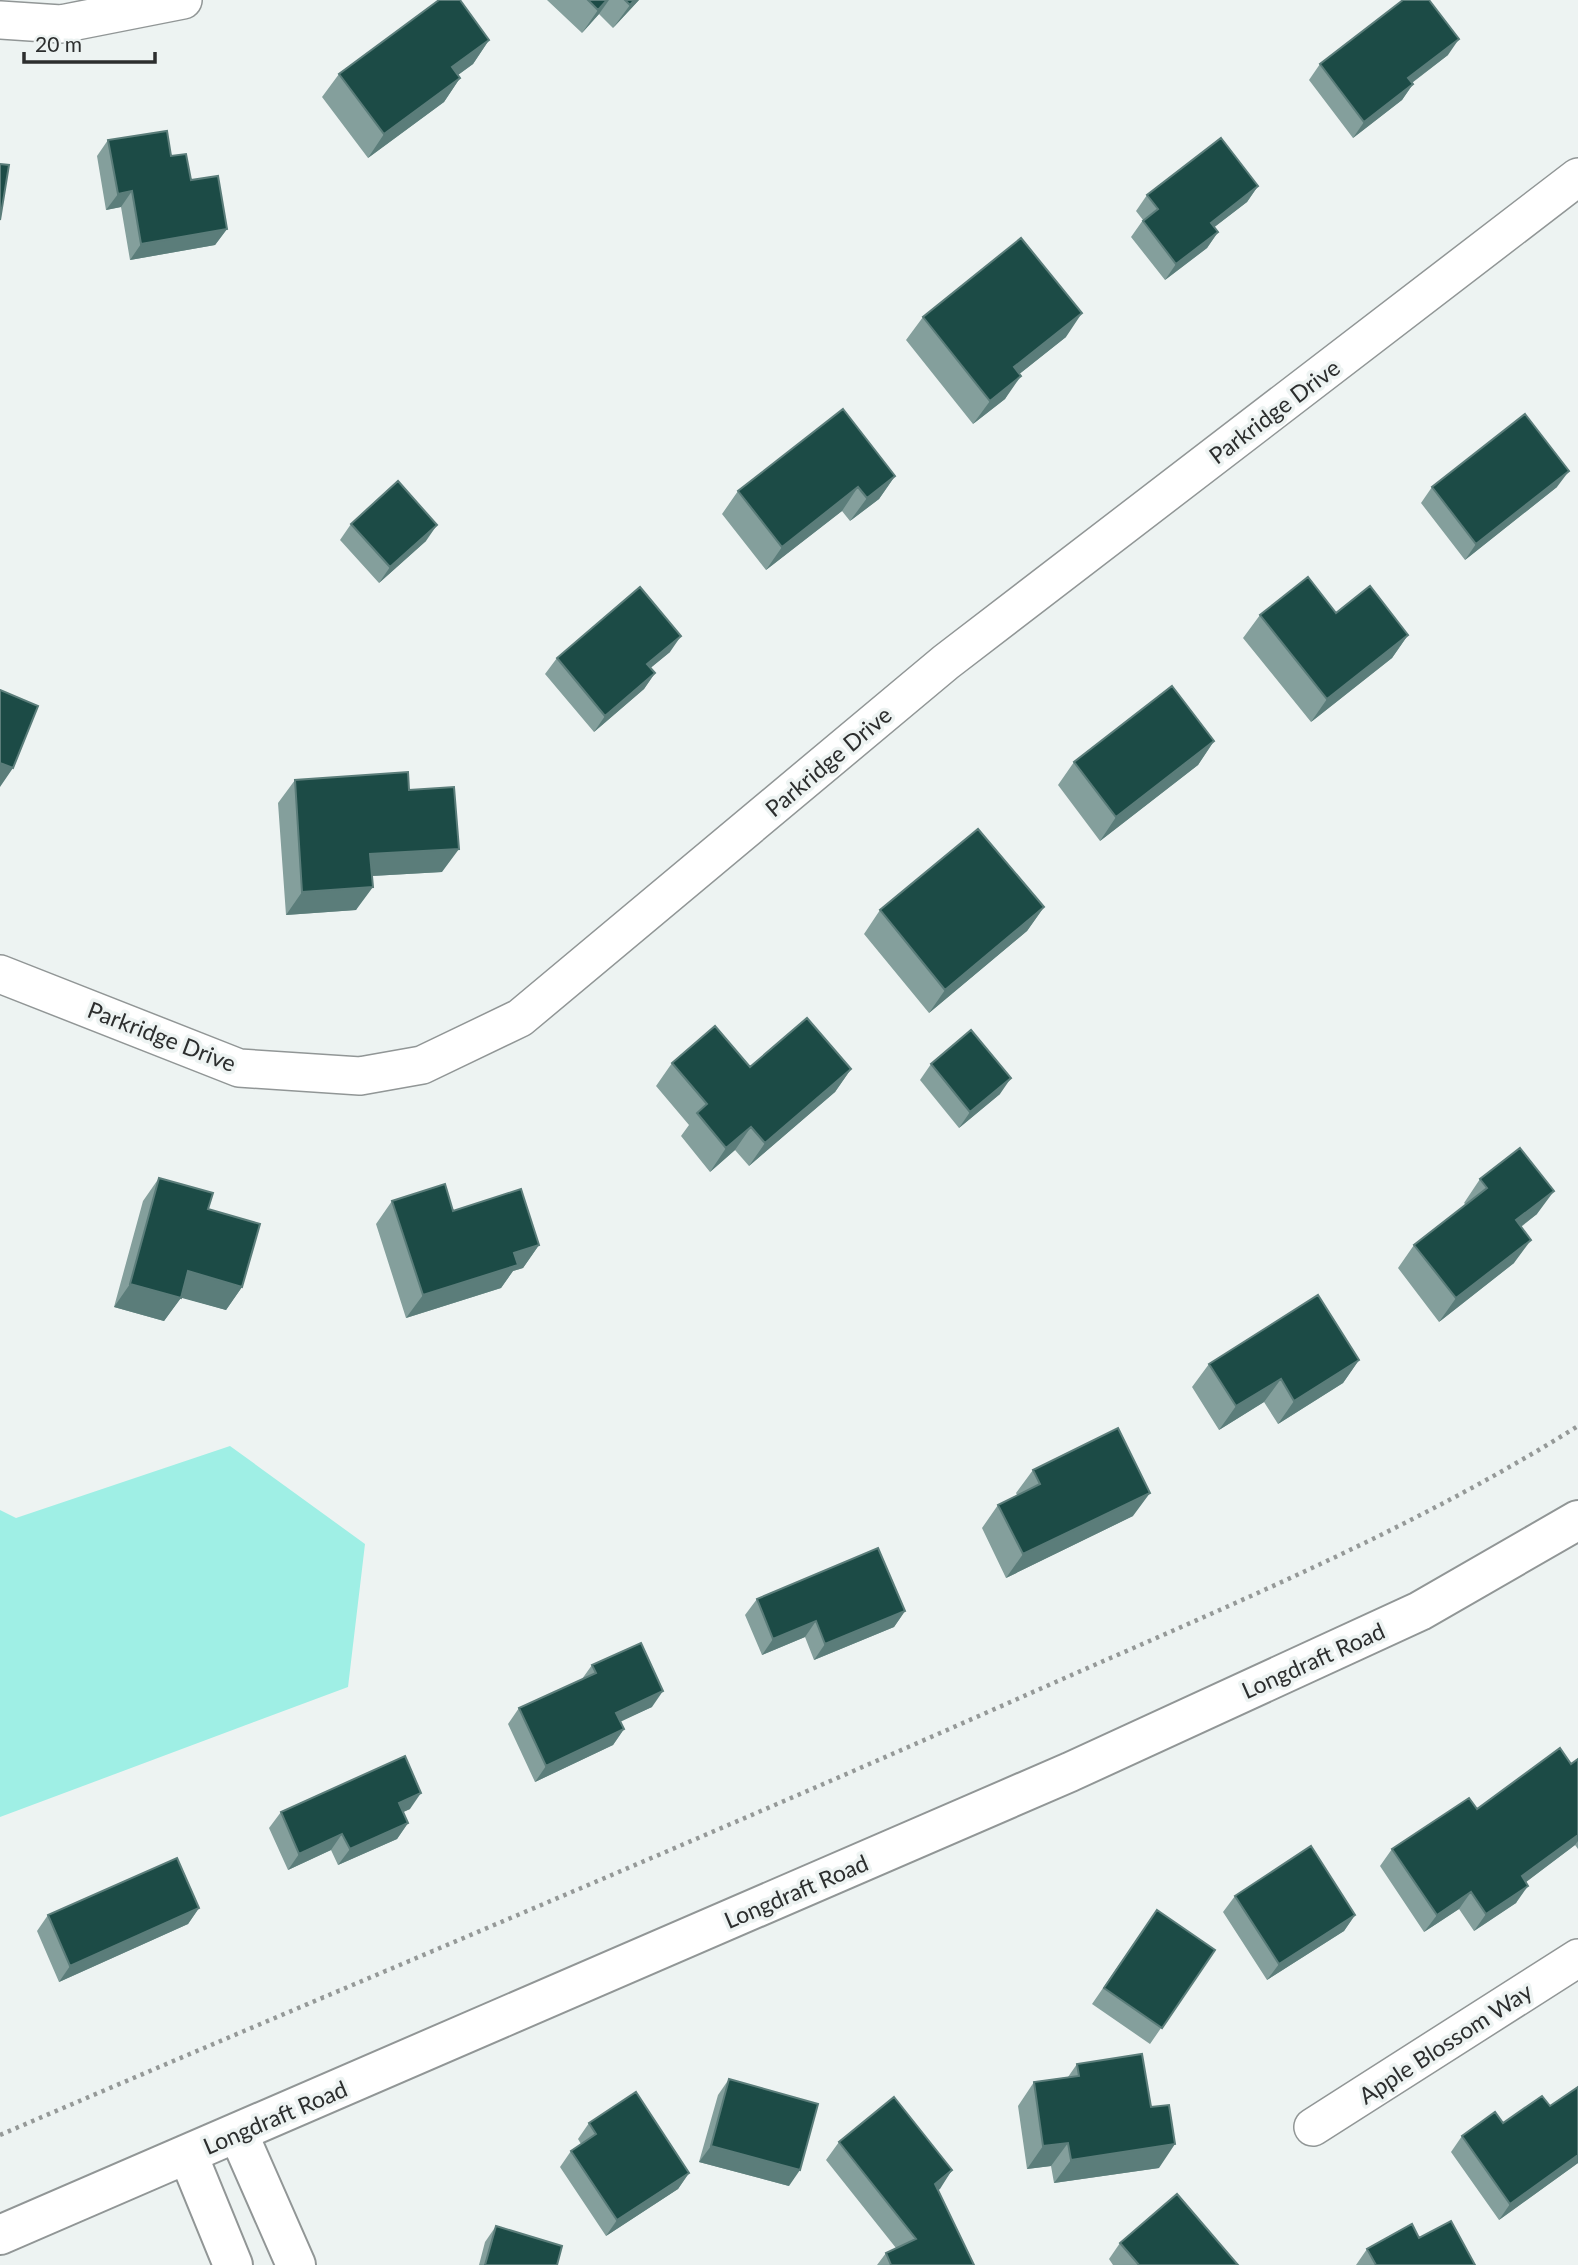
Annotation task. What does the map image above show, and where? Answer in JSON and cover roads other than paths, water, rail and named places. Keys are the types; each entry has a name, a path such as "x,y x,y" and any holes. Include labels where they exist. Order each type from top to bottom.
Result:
{"street":[{"path":"0,20 61,24 183,0"},
{"name":"Parkridge Drive","path":"0,974 239,1068 360,1076 422,1065 520,1018 946,662 1578,177"},
{"name":"Longdraft Road","path":"0,2235 1070,1772 1420,1611 1578,1520"},
{"name":"Apple Blossom Way","path":"1313,2127 1578,1958"},
{"path":"237,2133 296,2265"},
{"path":"188,2155 233,2265"}]}
